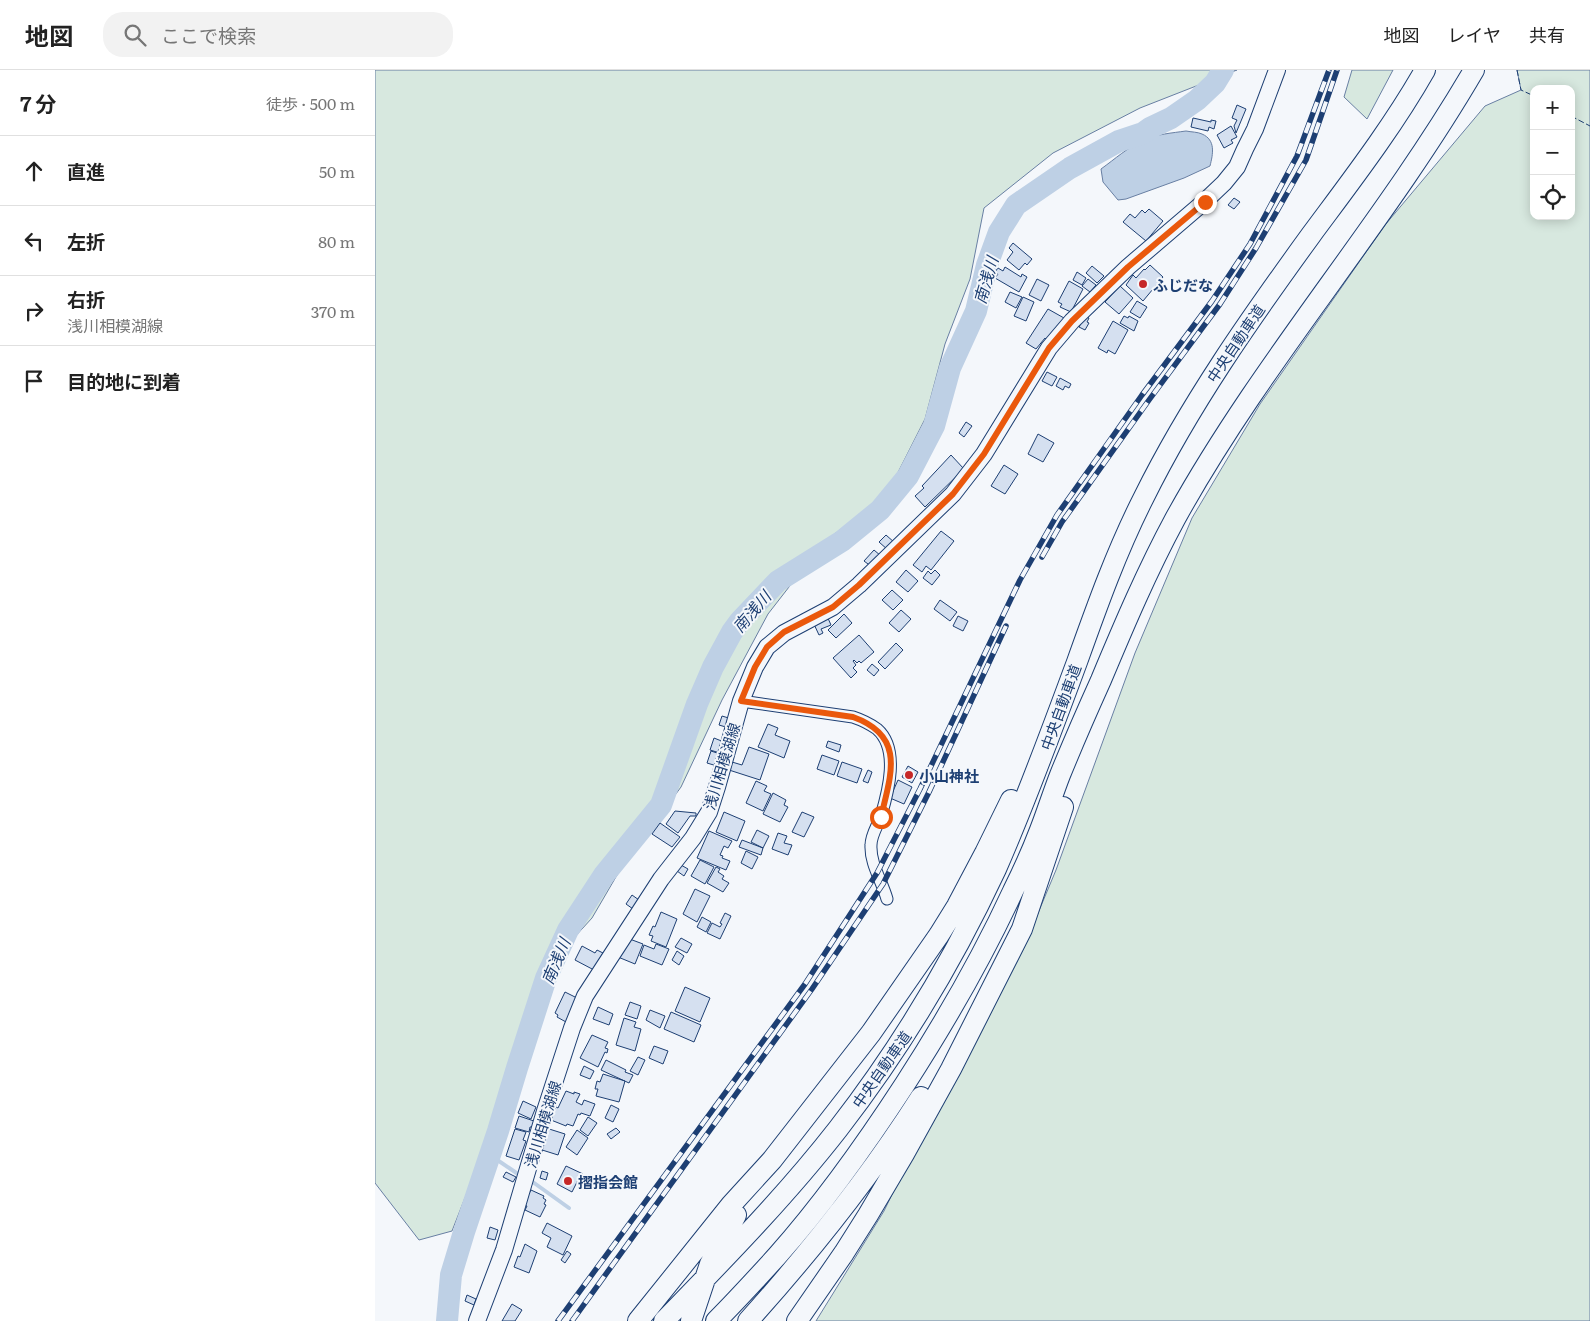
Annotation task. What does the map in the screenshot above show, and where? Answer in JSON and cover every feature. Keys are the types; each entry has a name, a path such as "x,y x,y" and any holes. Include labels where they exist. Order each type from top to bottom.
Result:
{"highway":[{"name":"中央自動車道","path":"664,1321 770,1210 815,1158 861,1098 921,1009 962,938 995,871 1026,799 1116,557 1144,497 1176,437 1206,386 1264,300 1391,124 1425,70"},
{"name":"中央自動車道","path":"717,1321 778,1256 814,1212 853,1161 927,1049 984,951 1013,892 1038,835 1063,768 1146,577 1174,521 1241,411 1285,346 1402,183 1450,112 1474,70"},
{"path":"797,1321 844,1253 890,1179 951,1068 1022,929 1060,814 1146,577"},
{"path":"638,1321 731,1205 772,1160 835,1080 871,1033 939,935 957,906 998,829 1093,616"},
{"path":"749,1319 798,1263 867,1177 978,1013"},
{"path":"691,1321 704,1280 724,1236 772,1160"}],"main road":[{"name":"浅川相模湖線","path":"477,1321 504,1250 545,1111 572,1028 585,996 661,879 693,838 709,812 741,701 755,667 767,647 784,632 833,607 859,585 953,494 984,454 1049,348 1072,321 1128,267 1205,202 1237,167 1277,70"}],"street":[{"path":"741,701 845,716 865,722 878,730 886,742 891,756 891,772 881,817 871,843 872,862 883,884 887,899"}],"shaded area":[{"path":"375,70 1237,70 1140,108 1053,153 984,208 970,279 945,344 925,419 887,494 824,542 768,614 722,700 681,787 620,870 592,918 541,974 504,1098 452,1231 419,1240 375,1183"},
{"path":"1352,70 1393,70 1367,119 1344,97"},
{"path":"1517,70 1590,70 1590,1321 816,1321 884,1211 943,1089 1023,949 1056,870 1135,653 1192,518 1260,404 1385,225 1485,106 1521,90"}],"water":[{"path":"1186,131 1200,133 1210,140 1212,152 1210,166 1184,178 1126,199 1118,200 1103,182 1101,169 1133,146 1154,136"}],"building":[{"path":"1237,105 1246,109 1236,133 1234,126 1237,120 1232,118"},
{"path":"1193,118 1211,122 1211,120 1216,121 1214,129 1209,127 1208,131 1191,127"},
{"path":"1231,126 1237,137 1231,140 1233,143 1224,148 1217,135"},
{"path":"1234,198 1240,202 1234,209 1228,205"},
{"path":"1149,209 1163,221 1146,241 1123,222 1130,214 1135,218 1142,210 1145,213"},
{"path":"1013,243 1032,259 1019,270 1007,260 1013,252 1009,248"},
{"path":"1150,265 1163,277 1143,301 1126,285 1133,275 1136,278"},
{"path":"1092,266 1104,276 1097,283 1086,273"},
{"path":"1005,267 1021,277 1022,274 1027,277 1019,292 995,278 998,274 995,272 998,268 1003,271"},
{"path":"1077,272 1086,278 1082,285 1073,280"},
{"path":"1037,279 1049,285 1041,301 1029,295"},
{"path":"1088,279 1096,285 1090,292 1082,286"},
{"path":"1069,281 1083,289 1071,312 1060,307 1062,304 1058,302"},
{"path":"1120,286 1133,298 1119,314 1105,302"},
{"path":"1010,292 1022,297 1016,308 1005,302"},
{"path":"1023,297 1034,302 1026,321 1014,316"},
{"path":"1137,301 1147,307 1140,318 1130,312"},
{"path":"1048,309 1064,318 1053,335 1047,340 1045,338 1036,349 1026,343"},
{"path":"1085,316 1089,318 1087,322 1089,323 1085,330 1079,327"},
{"path":"1124,316 1128,318 1129,316 1138,321 1134,331 1120,323"},
{"path":"1113,321 1128,330 1115,354 1108,350 1107,353 1098,348"},
{"path":"1047,372 1057,377 1052,386 1042,381"},
{"path":"1060,378 1071,384 1069,388 1065,386 1063,390 1056,386"},
{"path":"966,422 972,426 964,437 959,433"},
{"path":"1038,434 1054,443 1043,462 1028,454"},
{"path":"951,455 964,469 925,507 915,496"},
{"path":"1004,465 1018,474 1005,494 991,486"},
{"path":"941,531 954,541 931,570 926,566 922,572 913,565"},
{"path":"886,535 895,543 888,550 879,542"},
{"path":"874,550 881,556 872,567 864,561"},
{"path":"906,570 918,581 908,592 896,582"},
{"path":"935,570 940,575 932,585 923,578 928,571 931,574"},
{"path":"892,590 903,600 893,610 882,600"},
{"path":"940,600 957,612 950,621 934,609"},
{"path":"901,610 911,619 899,632 889,623"},
{"path":"844,614 852,623 836,638 828,630"},
{"path":"827,616 831,625 821,629 823,633 819,635 813,622"},
{"path":"958,616 968,621 963,631 953,626"},
{"path":"859,635 874,652 861,663 853,661 856,665 853,668 857,672 851,678 833,658"},
{"path":"896,643 903,650 885,669 878,662"},
{"path":"872,664 879,670 874,676 867,670"},
{"path":"722,716 732,719 729,728 719,725"},
{"path":"768,724 778,728 775,735 790,741 784,758 758,747"},
{"path":"714,738 724,742 720,753 710,750"},
{"path":"828,741 841,745 839,752 826,747"},
{"path":"749,747 769,754 760,780 729,770 732,762 742,765"},
{"path":"711,751 720,754 717,766 707,763"},
{"path":"822,755 839,761 834,775 817,769"},
{"path":"842,762 862,769 857,783 837,776"},
{"path":"908,766 918,772 912,783 902,777"},
{"path":"868,770 872,772 868,783 863,781"},
{"path":"898,780 912,787 904,804 890,798"},
{"path":"756,781 767,786 764,791 771,794 763,811 746,803"},
{"path":"773,793 786,800 784,805 788,807 780,822 763,814"},
{"path":"675,811 696,813 696,816 690,816 678,833 666,824"},
{"path":"724,812 745,821 737,841 716,832"},
{"path":"802,812 814,817 804,837 792,832"},
{"path":"660,823 680,837 672,847 652,834"},
{"path":"757,830 769,836 763,848 751,842"},
{"path":"709,831 732,841 728,848 724,846 720,855 723,856 722,858 730,861 726,870 697,858"},
{"path":"778,833 787,836 784,843 792,845 788,855 772,849"},
{"path":"742,840 763,848 761,855 739,847"},
{"path":"746,851 758,857 752,869 741,863"},
{"path":"700,860 714,867 705,884 691,876"},
{"path":"681,865 688,869 684,876 677,871"},
{"path":"716,867 720,869 718,872 724,876 722,879 729,883 723,892 707,883"},
{"path":"695,889 710,896 697,922 683,914"},
{"path":"632,895 639,900 633,909 626,904"},
{"path":"661,912 677,919 666,947 651,941 653,936 649,935 653,926 655,927"},
{"path":"725,913 731,916 720,939 707,933 712,923 720,927"},
{"path":"702,917 711,922 706,932 697,927"},
{"path":"627,938 643,944 635,964 618,957"},
{"path":"681,938 692,944 687,953 675,947"},
{"path":"656,944 669,949 662,965 640,956 644,945 654,949"},
{"path":"582,946 595,953 597,950 603,953 594,970 575,960"},
{"path":"677,951 684,956 679,965 672,960"},
{"path":"685,987 710,998 700,1022 675,1011"},
{"path":"565,992 577,998 566,1022 557,1017 558,1015 555,1013"},
{"path":"630,1002 641,1006 637,1019 625,1015"},
{"path":"598,1007 613,1014 609,1025 593,1019"},
{"path":"650,1010 665,1016 660,1028 646,1020"},
{"path":"671,1012 701,1025 694,1042 664,1029"},
{"path":"624,1018 636,1022 634,1027 641,1029 635,1051 616,1045"},
{"path":"592,1035 608,1042 605,1048 608,1049 607,1053 605,1052 598,1067 580,1058"},
{"path":"654,1046 668,1051 663,1064 649,1058"},
{"path":"638,1057 645,1060 638,1075 630,1071"},
{"path":"606,1060 633,1075 629,1083 601,1070"},
{"path":"584,1066 594,1071 590,1079 580,1075"},
{"path":"603,1074 625,1081 619,1102 596,1096 598,1089 595,1089 597,1081 600,1082"},
{"path":"566,1091 580,1094 576,1102 582,1105 584,1100 595,1104 590,1116 578,1114 573,1126 567,1124 566,1126 551,1120 556,1107 558,1108"},
{"path":"523,1101 536,1107 531,1119 518,1113"},
{"path":"611,1105 619,1109 613,1122 605,1118"},
{"path":"519,1116 534,1121 529,1132 515,1128"},
{"path":"588,1117 597,1123 588,1136 580,1130"},
{"path":"546,1128 565,1134 558,1155 539,1149"},
{"path":"616,1128 620,1132 611,1139 607,1134"},
{"path":"515,1129 526,1132 523,1140 526,1141 519,1160 506,1156"},
{"path":"577,1130 588,1138 577,1155 566,1147"},
{"name":"摺指会館","path":"566,1166 583,1174 580,1176 572,1192 557,1184"},
{"path":"542,1171 548,1173 546,1180 540,1178"},
{"path":"506,1172 516,1177 513,1182 503,1177"},
{"path":"531,1190 544,1196 543,1198 546,1200 544,1204 546,1205 540,1217 525,1210 527,1206 522,1204"},
{"path":"547,1223 572,1236 563,1255 547,1247 551,1238 542,1233"},
{"path":"490,1227 498,1230 495,1240 487,1238"},
{"path":"525,1244 537,1251 529,1273 514,1267"},
{"path":"567,1251 571,1254 565,1263 561,1260"},
{"path":"467,1295 476,1299 474,1305 465,1301"},
{"path":"512,1304 522,1310 515,1321 502,1321"}],"waterway":[{"name":"南浅川","path":"447,1321 451,1275 546,978 568,930 604,875 661,805 697,704 713,667 732,632 778,581 842,541 880,510 908,476 934,426 950,368 976,311 987,265 999,232 1016,205 1070,168 1119,141 1143,133 1171,118 1197,100 1215,83 1223,70"},
{"path":"490,1155 518,1174"},
{"path":"530,1180 569,1208"}],"railway":[{"path":"558,1321 805,984 877,873 920,789 1020,580 1057,515 1142,395 1212,301 1250,244 1297,156 1329,70"},
{"path":"1042,557 1062,522 1220,304 1256,248 1306,160 1337,70"},
{"path":"572,1321 812,989 883,884 929,792 1006,626"}],"fence":[{"path":"1517,70 1521,90 1530,94"},
{"path":"1575,118 1590,126"}],"place":[{"name":"ふじだな","path":"1143,284"},
{"name":"小山神社","path":"909,775"},
{"name":"摺指会館","path":"568,1181"}],"route":[{"path":"881,817 891,772 891,756 886,742 878,730 853,717 741,701 755,667 767,647 784,632 833,607 859,585 953,494 970,475 984,454 1049,348 1072,321 1128,267 1205,202"}]}
